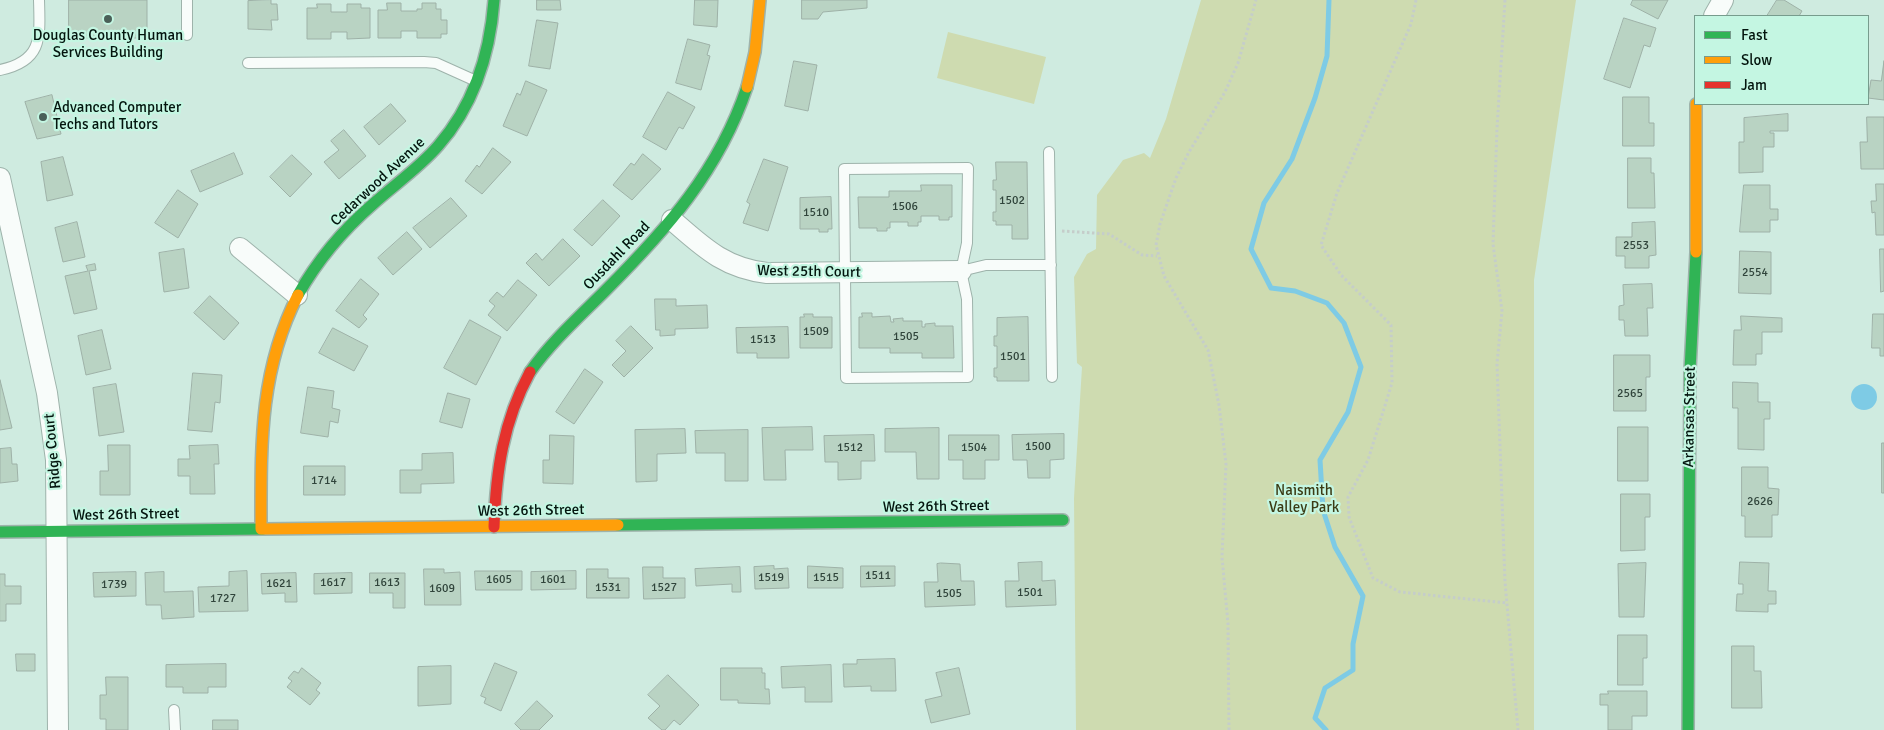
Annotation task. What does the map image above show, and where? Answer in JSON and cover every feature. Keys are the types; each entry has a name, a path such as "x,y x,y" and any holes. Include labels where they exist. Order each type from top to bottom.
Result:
{"street":[{"name":"Cedarwood Avenue","path":"261,529 263,401 270,366 279,336 297,295 337,241 365,212 438,146 464,109 491,37 494,0"},
{"name":"Ousdahl Road","path":"494,527 498,457 504,427 528,373 545,351 684,207 720,152 737,116 748,84 756,49 760,0"},
{"path":"1715,15 1723,0"},
{"name":"Arkansas Street","path":"1688,730 1690,370 1696,280 1696,105"},
{"name":"Ridge Court","path":"0,178 52,422 56,460 58,730"},
{"name":"West 25th Court","path":"672,220 710,253 747,271 767,273 961,271"},
{"path":"240,248 297,295"},
{"name":"West 26th Street","path":"0,532 1063,520"}],"lane":[{"path":"0,70 20,64 30,57 38,46 39,0"},
{"path":"187,0 187,35"},
{"path":"248,63 424,62 436,63 476,81"},
{"path":"1049,152 1052,377"},
{"path":"968,168 967,243 961,271 967,300 968,377 846,378 844,169 968,168"},
{"path":"961,271 986,265 1050,265"},
{"path":"174,710 175,730"}],"path":[{"path":"1229,730 1228,624 1222,557 1226,464 1219,405 1208,350 1164,276 1157,256 1157,237 1173,187 1189,152 1225,92 1238,63 1256,0"},
{"path":"1416,0 1411,24 1337,193 1321,245 1342,275 1391,325 1392,383 1368,460 1348,497 1349,517 1373,578 1400,592 1507,603"},
{"path":"1505,0 1496,128 1493,244 1502,311 1497,364 1507,603 1518,730"},
{"path":"1050,231 1109,234 1142,255 1157,256"}],"green space":[{"name":"Naismith Valley Park","path":"1201,0 1576,0 1534,280 1534,730 1076,730 1074,498 1082,367 1077,363 1074,277 1087,254 1096,249 1097,195 1123,160 1144,153 1150,158 1166,119"},
{"path":"948,32 1046,57 1034,104 937,78"}],"water":[{"path":"1864,384 1874,387 1877,397 1874,407 1864,410 1854,407 1851,397 1854,387"}],"building":[{"name":"Douglas County Human Services Building","path":"69,0 147,0 147,38 69,38"},
{"path":"271,0 271,4 277,4 278,20 271,20 272,30 248,29 248,1"},
{"path":"537,0 560,0 561,10 537,10"},
{"path":"695,0 718,0 717,27 694,25"},
{"path":"802,0 867,0 867,8 823,12 818,19 802,19"},
{"path":"1633,0 1668,0 1658,19 1631,5"},
{"path":"1777,0 1784,0 1802,11 1800,15 1768,15"},
{"path":"387,3 401,3 401,11 417,11 417,9 422,9 422,3 436,3 436,9 441,9 441,20 447,20 447,34 441,34 441,38 417,38 417,31 401,31 401,38 378,38 378,10 387,10"},
{"path":"317,4 331,4 331,12 347,12 347,4 361,4 361,8 370,8 370,38 347,39 347,32 331,32 331,39 307,39 307,8 317,8"},
{"path":"1624,18 1656,28 1650,47 1644,45 1630,88 1604,79"},
{"path":"537,20 558,23 550,69 529,66"},
{"path":"688,39 710,45 707,55 710,56 701,90 676,83"},
{"path":"794,61 817,65 808,111 785,106"},
{"path":"1884,61 1884,100 1869,98 1871,80 1881,81"},
{"path":"526,81 547,90 527,136 503,126 517,93 520,95"},
{"path":"668,92 695,107 683,129 679,127 666,150 643,137"},
{"path":"52,95 61,134 37,139 25,102"},
{"path":"1623,97 1649,97 1649,123 1654,123 1654,146 1623,146"},
{"path":"391,104 406,121 379,145 364,127"},
{"path":"1788,114 1788,131 1770,131 1770,133 1774,133 1774,147 1763,147 1763,172 1739,173 1739,142 1744,142 1744,118"},
{"path":"1867,117 1884,117 1884,169 1861,169 1860,142 1867,142"},
{"path":"344,130 366,156 339,179 324,162 339,150 331,141"},
{"path":"493,148 511,162 482,194 465,181 477,165 479,167"},
{"path":"234,153 243,174 200,192 191,171"},
{"path":"643,154 661,169 632,200 613,185 631,163 634,165"},
{"path":"292,155 312,174 290,197 270,177"},
{"path":"63,157 73,195 47,201 41,162"},
{"path":"1628,158 1651,158 1651,173 1654,173 1655,208 1628,208"},
{"path":"764,159 788,167 768,231 743,223 750,204 747,202"},
{"path":"996,162 1027,162 1028,239 1012,239 1012,225 996,225 996,221 993,221 993,212 996,212 996,190 993,190 993,180 996,180"},
{"path":"1876,184 1884,184 1884,235 1876,235 1875,212 1872,213 1871,201 1876,201"},
{"path":"921,185 952,185 952,217 949,217 949,220 939,220 939,216 921,216 921,222 918,222 918,226 908,226 908,222 890,222 890,228 887,228 887,231 877,231 877,228 859,228 858,197 889,197 889,191 921,191"},
{"path":"1744,185 1770,185 1770,209 1778,209 1778,220 1770,220 1770,232 1740,232"},
{"path":"178,190 198,204 178,238 155,223"},
{"path":"831,197 832,229 828,229 828,232 819,232 819,229 800,229 800,198"},
{"path":"451,198 467,216 430,248 413,228"},
{"path":"603,200 620,216 592,246 574,230"},
{"path":"77,222 85,257 63,262 55,228"},
{"path":"1655,222 1656,255 1649,256 1649,268 1625,268 1625,256 1616,256 1616,237 1632,237 1632,223"},
{"path":"407,232 422,249 393,275 378,258"},
{"path":"563,239 580,256 549,286 526,263 536,253 542,260"},
{"path":"184,249 189,288 164,292 159,253"},
{"path":"1880,249 1884,249 1884,291 1881,292"},
{"path":"1740,251 1771,252 1771,294 1739,293"},
{"path":"95,264 96,270 89,271 97,309 74,314 65,276 88,271 86,266"},
{"path":"361,279 379,294 363,315 367,319 359,328 336,311"},
{"path":"518,280 537,295 507,331 488,315 495,306 489,301 497,292 503,297"},
{"path":"1652,284 1653,308 1647,308 1648,336 1625,336 1624,320 1619,320 1619,306 1624,305 1623,285"},
{"path":"210,296 239,323 224,340 194,313"},
{"path":"655,299 676,299 676,306 707,305 708,328 675,329 675,335 660,336 660,330 656,330"},
{"path":"862,313 872,313 872,317 890,316 891,322 894,322 893,319 903,318 903,321 922,321 922,327 925,327 925,324 935,323 935,326 953,326 954,358 922,358 922,353 890,353 890,348 859,348 859,317 862,317"},
{"path":"804,314 813,314 813,317 832,317 832,348 800,348 800,317 804,317"},
{"path":"1873,314 1884,314 1884,356 1880,356 1880,348 1872,348"},
{"path":"1741,316 1782,318 1782,332 1762,332 1762,354 1756,354 1756,365 1733,365 1734,330 1741,330"},
{"path":"1028,317 1029,381 997,381 997,377 994,377 994,368 997,368 997,346 994,346 994,336 997,336 997,318"},
{"path":"470,320 501,337 476,385 444,368"},
{"path":"631,326 653,348 624,377 612,365 626,351 616,341"},
{"path":"788,327 789,358 757,358 757,353 737,353 736,328"},
{"path":"333,328 368,346 354,371 319,353"},
{"path":"102,330 111,369 86,375 78,336"},
{"path":"1614,355 1650,355 1650,377 1646,377 1646,411 1614,411"},
{"path":"585,369 603,382 574,424 556,412"},
{"path":"193,373 222,375 220,403 215,402 212,432 188,430"},
{"path":"0,380 12,428 0,430"},
{"path":"1733,382 1758,383 1758,402 1770,402 1770,419 1764,419 1764,450 1738,449 1738,408 1733,408"},
{"path":"116,384 124,432 99,436 93,388"},
{"path":"308,387 334,391 332,408 340,410 338,423 330,421 328,437 301,433"},
{"path":"448,393 470,399 462,428 440,422"},
{"path":"812,427 813,450 785,450 786,480 764,480 762,428"},
{"path":"1618,427 1648,427 1648,481 1618,481"},
{"path":"939,428 939,479 917,479 916,452 885,452 885,429"},
{"path":"685,429 686,453 657,454 657,481 636,482 635,430"},
{"path":"748,430 748,481 725,481 725,453 696,453 695,431"},
{"path":"1064,434 1064,459 1050,460 1050,478 1028,478 1027,460 1013,460 1012,435"},
{"path":"550,435 574,436 573,484 543,483 543,460 549,460"},
{"path":"874,435 875,461 861,461 861,479 838,480 838,462 825,462 824,436"},
{"path":"949,435 999,435 999,460 985,460 985,479 963,479 963,460 949,460"},
{"path":"1882,443 1884,443 1884,493 1882,493"},
{"path":"108,445 130,445 130,495 100,495 100,471 108,471"},
{"path":"218,445 219,464 214,464 215,494 190,494 190,476 178,476 178,459 190,459 189,446"},
{"path":"11,448 12,464 17,464 18,481 0,483 0,449"},
{"path":"453,453 454,483 421,484 421,493 400,493 400,470 422,470 422,454"},
{"path":"304,466 345,466 345,495 304,495"},
{"path":"1742,467 1768,467 1768,488 1779,489 1778,515 1772,515 1772,537 1745,537 1745,516 1742,516"},
{"path":"1621,494 1650,494 1650,517 1645,517 1645,550 1621,551"},
{"path":"1042,562 1042,581 1055,580 1056,605 1006,607 1005,581 1019,581 1018,563"},
{"path":"1740,562 1769,563 1768,591 1776,591 1776,604 1768,604 1768,612 1736,611 1737,594 1743,594 1743,584 1739,584"},
{"path":"1646,563 1644,617 1619,617 1618,564"},
{"path":"937,564 960,564 961,581 974,581 975,605 925,607 924,582 938,582"},
{"path":"774,566 774,569 788,568 789,588 755,589 754,567"},
{"path":"808,566 843,568 843,588 808,588"},
{"path":"861,566 895,566 895,586 861,587"},
{"path":"643,567 663,567 663,578 685,578 685,598 644,599"},
{"path":"740,567 741,592 732,592 732,584 696,586 695,569"},
{"path":"424,569 444,569 444,573 460,572 461,605 425,605"},
{"path":"587,569 608,569 608,578 629,578 629,598 587,598"},
{"path":"247,571 248,611 199,612 198,587 229,586 229,572"},
{"path":"475,571 522,571 522,590 476,590"},
{"path":"576,571 576,589 531,590 531,572"},
{"path":"136,572 136,596 94,597 93,573"},
{"path":"164,572 164,592 193,591 194,617 162,619 161,605 146,605 145,573"},
{"path":"296,573 297,602 285,602 285,593 262,594 261,574"},
{"path":"352,573 352,593 314,594 314,574"},
{"path":"370,573 405,573 405,608 393,608 393,593 370,593"},
{"path":"0,574 5,574 5,586 21,586 21,604 6,604 6,621 0,621"},
{"path":"1618,635 1647,635 1647,658 1643,658 1643,685 1618,685"},
{"path":"1732,646 1754,646 1754,671 1761,671 1762,708 1732,708"},
{"path":"16,654 35,654 35,671 17,671"},
{"path":"895,659 896,691 871,691 871,686 844,687 843,664 857,664 857,660"},
{"path":"495,663 517,672 501,711 484,703 486,698 481,696"},
{"path":"226,664 226,687 208,687 208,693 183,693 183,687 166,687 166,665"},
{"path":"831,665 832,702 805,702 805,687 782,688 781,667"},
{"path":"451,666 451,704 418,706 418,667"},
{"path":"302,668 321,683 316,690 320,693 310,705 287,687 292,681 288,678 294,671 298,673"},
{"path":"721,668 762,668 762,673 765,673 765,689 769,689 770,704 738,703 738,700 721,700"},
{"path":"959,668 970,714 931,723 925,700 942,696 936,673"},
{"path":"668,675 699,705 680,725 674,720 665,730 662,730 648,718 660,706 648,695"},
{"path":"106,677 128,677 128,730 106,730 106,719 100,719 100,695 106,695"},
{"path":"1608,691 1647,691 1647,716 1632,716 1632,730 1608,730 1608,705 1600,705 1600,694 1608,694"},
{"path":"537,701 553,716 539,730 521,730 515,724"},
{"path":"213,720 238,720 238,730 213,730"}],"waterway":[{"path":"1326,730 1315,718 1325,688 1353,670 1353,644 1363,596 1335,547 1323,510 1320,460 1348,412 1361,367 1344,323 1327,303 1295,291 1271,288 1251,249 1264,203 1292,159 1315,98 1327,56 1329,0"}],"traffic: fast":[{"path":"298,295 322,258 351,224 423,162 451,130 478,78 489,40 494,0"},
{"path":"530,372 556,340 649,245 688,198 722,146 747,87"},
{"path":"1688,730 1690,370 1696,252"},
{"path":"618,525 1063,520"},
{"path":"0,532 263,529"}],"traffic: slow":[{"path":"747,87 755,52 760,0"},
{"path":"1696,105 1696,252"},
{"path":"261,529 262,439 269,381 285,323 298,295"},
{"path":"263,529 618,525"}],"traffic: jam":[{"path":"494,527 499,467 507,428 513,409 530,372"}],"place":[{"name":"Douglas County Human Services Building","path":"108,19"},
{"name":"Advanced Computer Techs and Tutors","path":"43,117"}]}
